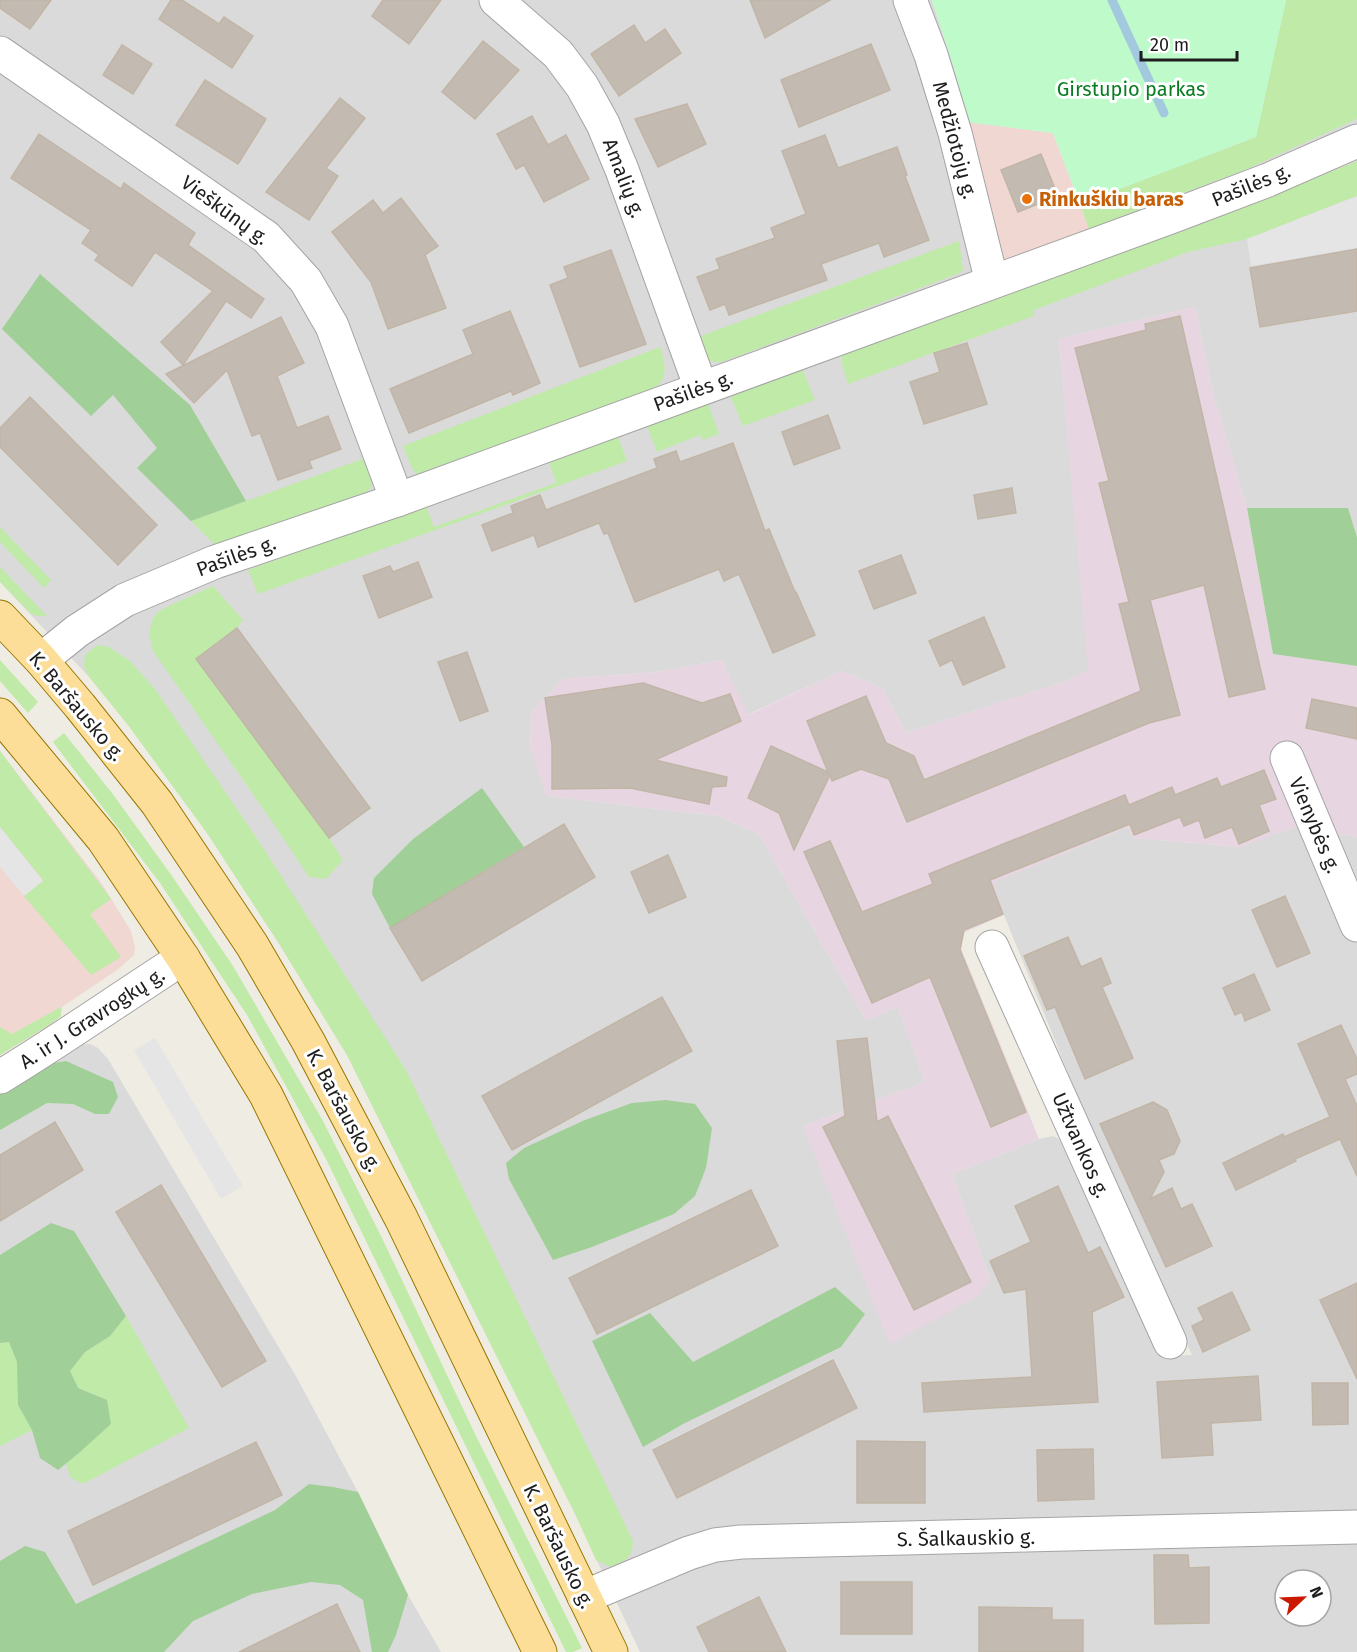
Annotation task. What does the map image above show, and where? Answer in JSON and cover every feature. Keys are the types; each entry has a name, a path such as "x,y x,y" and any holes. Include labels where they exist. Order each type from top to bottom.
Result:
{"main road":[{"name":"K. Baršausko g.","path":"0,617 40,660 157,803 252,945 292,1012 401,1218 611,1652"},
{"path":"0,715 103,839 183,958 266,1095 540,1652"}],"street":[{"name":"Amalių g.","path":"496,0 558,54 582,86 603,124 701,387"},
{"name":"Medžiotojų g.","path":"910,0 931,55 955,133 992,282"},
{"name":"Vieškūnų g.","path":"0,53 266,237 306,281 332,326 398,500"},
{"name":"Pašilės g.","path":"40,660 77,631 124,600 216,562 398,500 992,282 1257,184 1357,141"},
{"name":"Vienybės g.","path":"1287,758 1357,925"},
{"name":"Užtvankos g.","path":"992,947 1170,1342"},
{"name":"A. ir J. Gravrogkų g.","path":"0,1077 53,1045 183,958"},
{"name":"S. Šalkauskio g.","path":"584,1597 689,1553 715,1545 741,1542 1357,1527"}],"shaded area":[{"path":"0,0 932,0 956,75 1089,229 1080,204 1256,137 1286,0 1357,0 1357,537 1348,508 1247,508 1213,394 1195,307 1059,339 1089,670 1063,682 906,733 882,688 841,671 747,715 722,660 656,672 563,679 532,712 530,747 547,796 719,816 759,834 866,1020 898,1007 925,1082 803,1126 990,1279 952,1174 1039,1139 1053,1136 1059,1139 1163,1356 1192,1355 1108,1171 1004,915 993,882 1128,827 1133,838 1239,847 1297,826 1357,837 1357,1652 640,1652 576,1516 347,1055 278,942 207,833 128,725 90,678 0,582"},
{"path":"966,122 1053,133 1089,229 1000,262"},
{"path":"1357,196 1357,248 1251,266 1247,239"},
{"path":"1195,307 1213,394 1247,508 1273,654 1357,666 1357,837 1297,826 1240,847 1133,838 1128,827 994,882 1004,915 956,936 1039,1139 952,1174 990,1279 979,1296 890,1344 803,1126 925,1082 898,1007 866,1020 759,834 719,816 547,796 530,748 532,712 563,679 656,672 722,660 748,715 841,671 882,688 906,733 1063,682 1088,670 1059,339"},
{"path":"0,751 102,884 131,931 135,948 134,955 117,970 62,1007 61,1016 0,1055"},
{"path":"0,827 43,881 24,896 0,867"},
{"path":"155,1038 243,1186 221,1199 134,1050"},
{"path":"90,1044 98,1048 108,1059 297,1378 358,1492 408,1595 441,1652 0,1652 0,1084 65,1045"}],"green space":[{"name":"Girstupio parkas","path":"932,0 1286,0 1256,137 1080,204 1053,133 966,122 956,75"},
{"path":"1286,0 1357,0 1357,119 1247,169 1089,229 1080,204 1256,137"},
{"path":"1357,161 1357,196 1247,239 1188,252 1034,310 1034,316 848,384 842,364 842,354 1225,215"},
{"path":"959,241 963,269 960,273 722,362 707,359 695,338"},
{"path":"40,274 190,405 246,501 191,521 137,468 157,448 113,395 91,416 2,329"},
{"path":"660,347 665,371 659,384 651,389 417,474 413,470 403,446"},
{"path":"802,369 815,400 743,426 730,395"},
{"path":"708,403 719,434 703,440 700,435 657,452 647,426"},
{"path":"618,437 627,461 258,594 248,570 426,506 434,527 556,483 549,462"},
{"path":"365,458 373,482 370,489 361,496 217,547 191,521"},
{"path":"1247,508 1348,508 1357,537 1357,666 1273,654"},
{"path":"0,527 51,580 44,588 0,542"},
{"path":"0,567 47,616 31,614 0,582"},
{"path":"213,586 243,620 237,628 196,659 343,860 326,879 309,877 153,651 150,632 156,614"},
{"path":"97,645 109,647 130,661 155,689 258,840 406,1070 633,1541 630,1556 624,1561 610,1567 596,1560 347,1055 278,942 207,833 128,725 90,678 84,667 85,655"},
{"path":"0,660 38,702 28,713 0,681"},
{"path":"64,733 112,793 233,966 323,1121 582,1648 566,1652 327,1161 247,1015 160,883 53,742"},
{"path":"0,751 111,899 90,914 121,957 91,975 24,896 43,880 0,827"},
{"path":"482,788 524,847 390,928 372,894 374,878 413,839"},
{"path":"61,1007 61,1016 0,1055 0,1027 12,1034"},
{"path":"66,1061 113,1082 118,1097 109,1114 95,1114 73,1104 47,1103 0,1130 0,1092 48,1064"},
{"path":"666,1100 695,1104 712,1128 706,1168 695,1196 674,1214 553,1260 509,1179 506,1163 524,1148 585,1120 632,1103"},
{"path":"51,1223 74,1231 126,1316 110,1336 85,1352 70,1371 78,1388 107,1400 111,1424 58,1470 40,1458 32,1430 18,1405 17,1362 9,1342 0,1343 0,1255"},
{"path":"835,1287 865,1314 841,1347 683,1424 643,1447 592,1341 650,1313 693,1362"},
{"path":"126,1316 189,1428 83,1484 70,1477 66,1463 80,1452 107,1400 78,1388 69,1371 85,1352 110,1336"},
{"path":"9,1342 17,1362 18,1405 32,1430 0,1446 0,1343"},
{"path":"309,1484 358,1492 408,1595 396,1635 388,1652 372,1652 363,1600 340,1585 311,1582 252,1594 193,1621 164,1652 0,1652 0,1561 25,1546 45,1552 76,1604 275,1510"}],"building":[{"path":"0,0 51,0 30,29 0,8"},
{"path":"171,0 182,0 219,24 224,17 253,36 232,68 159,19"},
{"path":"383,0 441,0 409,44 372,16"},
{"path":"750,0 830,0 765,38"},
{"path":"634,25 645,43 665,29 681,53 619,96 591,54"},
{"path":"483,41 519,70 475,119 442,92"},
{"path":"871,44 890,90 799,127 781,80"},
{"path":"122,45 152,64 133,94 103,75"},
{"path":"205,80 266,119 238,164 176,125"},
{"path":"340,98 365,118 326,168 338,176 309,220 266,192"},
{"path":"687,104 706,144 658,167 635,119"},
{"path":"532,116 548,145 566,135 589,179 544,202 524,165 516,169 497,134"},
{"path":"39,134 121,189 124,183 195,233 188,245 264,299 251,318 226,301 183,365 161,342 213,291 155,252 132,286 95,260 99,255 82,243 91,230 11,178"},
{"path":"825,135 838,168 897,147 907,175 905,176 929,240 884,257 879,243 821,264 827,280 729,315 725,304 710,310 697,277 720,269 716,259 775,238 771,228 806,214 782,151"},
{"path":"1041,154 1058,196 1018,212 1001,170"},
{"path":"401,198 438,246 425,255 446,308 388,329 371,282 332,232 373,200 383,213"},
{"path":"1357,249 1357,311 1260,327 1250,268"},
{"path":"611,250 646,344 580,367 550,285 568,278 564,267"},
{"path":"510,311 540,383 513,395 511,391 409,433 390,389 473,354 463,330"},
{"path":"1180,316 1265,689 1229,697 1204,585 1150,600 1180,715 1149,723 907,822 889,779 861,769 832,781 830,775 794,850 779,813 748,798 771,746 828,772 807,721 866,696 886,743 914,756 924,780 1141,691 1119,604 1129,602 1099,483 1109,481 1075,348 1146,330 1145,324"},
{"path":"281,317 304,363 277,376 297,428 328,416 341,449 309,461 312,468 278,480 260,433 252,436 227,370 194,403 166,374"},
{"path":"967,343 987,404 924,424 910,382 940,372 934,353"},
{"path":"30,397 157,525 118,565 0,447 0,428"},
{"path":"828,415 840,448 794,465 782,432"},
{"path":"733,443 765,531 769,529 815,635 773,653 739,574 724,581 719,569 635,602 608,533 604,534 599,523 538,547 534,535 492,551 482,525 513,513 511,506 540,495 546,510 657,468 654,459 676,451 680,462"},
{"path":"1012,488 1016,513 978,519 974,495"},
{"path":"901,555 916,593 874,609 859,571"},
{"path":"418,562 432,597 379,618 363,576 390,566 393,572"},
{"path":"984,617 1005,667 963,685 952,660 940,666 929,641"},
{"path":"237,628 370,808 329,838 196,659"},
{"path":"467,652 488,711 460,721 438,662"},
{"path":"643,683 702,703 730,694 741,721 655,760 727,777 726,786 712,787 709,804 630,788 552,789 552,745 545,698"},
{"path":"1312,699 1357,708 1357,739 1306,728"},
{"path":"1264,770 1276,799 1259,805 1269,831 1239,844 1232,827 1205,838 1199,820 1184,826 1180,817 1134,835 1130,824 990,880 1003,914 964,930 960,950 1026,1112 991,1127 930,977 872,1003 804,852 830,841 862,912 933,884 929,874 1125,795 1129,805 1172,787 1175,795 1217,778 1221,787"},
{"path":"564,824 595,877 422,981 390,928"},
{"path":"668,855 686,897 649,913 631,872"},
{"path":"1285,896 1310,953 1277,967 1252,910"},
{"path":"1068,937 1081,967 1101,958 1111,983 1102,987 1133,1058 1085,1079 1055,1007 1047,1010 1024,956"},
{"path":"1254,974 1270,1010 1245,1021 1242,1012 1235,1015 1223,988"},
{"path":"662,997 692,1051 512,1150 482,1096"},
{"path":"1341,1025 1357,1059 1357,1074 1345,1079 1357,1106 1357,1176 1340,1139 1295,1159 1296,1161 1236,1190 1223,1163 1283,1134 1284,1137 1330,1117 1298,1044"},
{"path":"867,1038 877,1122 888,1116 971,1282 914,1310 823,1127 845,1116 837,1041"},
{"path":"1153,1102 1167,1110 1180,1141 1174,1154 1159,1160 1164,1172 1150,1199 1172,1188 1181,1209 1192,1204 1212,1246 1166,1267 1100,1124"},
{"path":"55,1122 83,1170 0,1221 0,1155"},
{"path":"161,1185 266,1361 222,1387 116,1212"},
{"path":"1058,1186 1088,1253 1100,1247 1124,1297 1092,1312 1098,1402 924,1412 922,1383 1032,1377 1026,1289 1004,1293 990,1261 1031,1242 1015,1206"},
{"path":"751,1190 778,1246 597,1334 569,1278"},
{"path":"1357,1283 1357,1379 1320,1300"},
{"path":"1232,1292 1250,1330 1203,1352 1192,1326 1204,1320 1198,1308"},
{"path":"833,1360 857,1408 677,1498 653,1450"},
{"path":"1258,1376 1261,1420 1211,1423 1213,1455 1162,1458 1157,1382"},
{"path":"1312,1383 1348,1383 1348,1424 1313,1425"},
{"path":"857,1441 925,1442 925,1503 857,1503"},
{"path":"256,1442 282,1495 93,1585 68,1531"},
{"path":"1093,1449 1094,1499 1038,1501 1037,1450"},
{"path":"1154,1555 1188,1555 1189,1568 1209,1567 1209,1623 1155,1624"},
{"path":"841,1582 912,1582 912,1634 841,1634"},
{"path":"759,1597 786,1652 709,1652 697,1627"},
{"path":"337,1604 360,1652 239,1652"},
{"path":"979,1607 1052,1608 1052,1620 1083,1620 1083,1652 979,1652"}],"waterway":[{"path":"1112,0 1164,113"}],"place":[{"name":"Rinkuškiu baras","path":"1027,199"}]}
